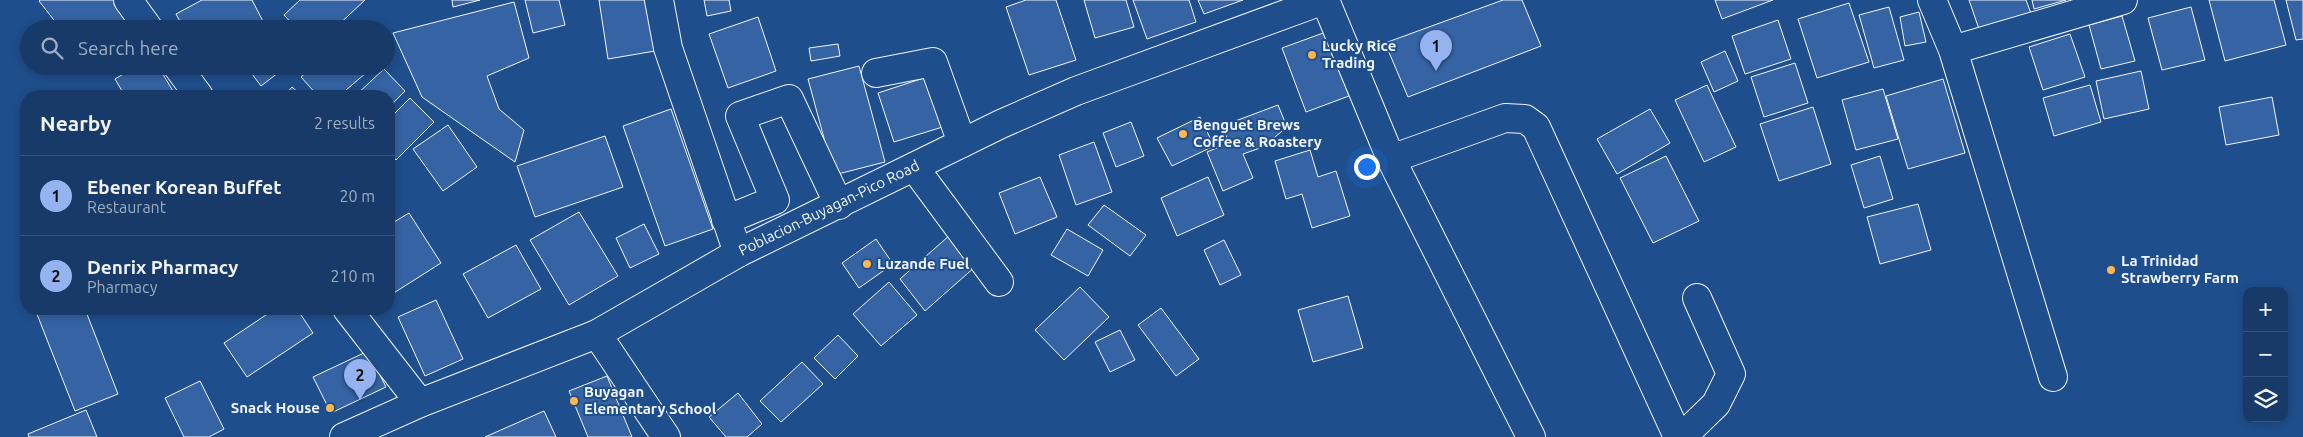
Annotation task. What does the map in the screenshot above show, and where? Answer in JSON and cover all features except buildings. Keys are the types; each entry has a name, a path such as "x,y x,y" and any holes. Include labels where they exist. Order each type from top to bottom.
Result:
{"street":[{"path":"128,0 142,20"},
{"path":"659,0 668,48 738,253"},
{"path":"1324,0 1391,160 1531,437"},
{"name":"Poblacion-Buyagan-Pico Road","path":"344,437 383,429 420,403 597,334 738,253 962,143 1076,91 1324,0"},
{"path":"1932,0 1952,50 2053,377"},
{"path":"1952,50 2123,0"},
{"path":"876,72 933,62 962,143"},
{"path":"184,75 195,90"},
{"path":"789,229 740,116 789,99 839,205"},
{"path":"1391,160 1505,118 1525,119 1536,127 1678,437"},
{"path":"914,167 999,282"},
{"path":"726,220 775,200"},
{"path":"1682,437 1716,404 1731,374 1697,298"},
{"path":"352,315 420,403"},
{"path":"597,334 666,437"}],"place":[{"name":"Lucky Rice Trading","path":"1312,55"},
{"name":"Ebener Korean Buffet","path":"1436,71"},
{"name":"Benguet Brews Coffee & Roastery","path":"1183,134"},
{"name":"Luzande Fuel","path":"867,264"},
{"name":"La Trinidad Strawberry Farm","path":"2111,270"},
{"name":"Denrix Pharmacy","path":"360,400"},
{"name":"Buyagan Elementary School","path":"574,401"},
{"name":"Snack House","path":"330,408"}]}
